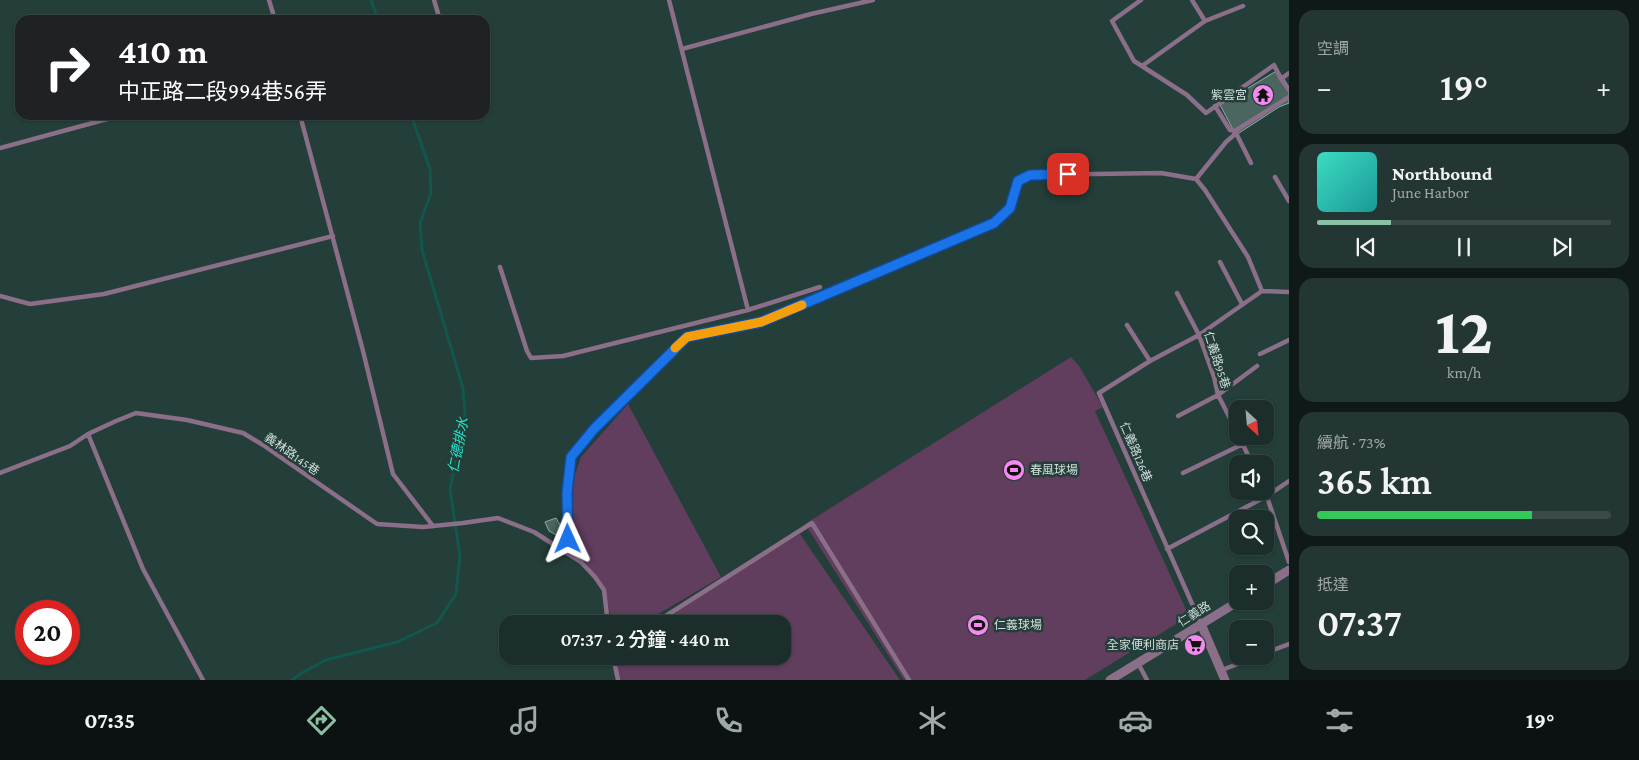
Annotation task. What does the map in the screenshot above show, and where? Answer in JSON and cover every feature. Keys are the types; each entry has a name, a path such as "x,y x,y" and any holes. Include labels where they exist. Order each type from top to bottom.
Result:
{"street":[{"path":"1274,579 1289,570"},
{"name":"仁義路","path":"1110,680 1229,607"},
{"path":"1201,624 1225,680"}],"lane":[{"path":"269,0 274,15"},
{"path":"434,0 438,15"},
{"path":"669,0 748,310"},
{"path":"682,49 811,14 873,0"},
{"path":"1142,0 1112,21 1134,61 1187,95 1206,113 1274,65 1289,90"},
{"path":"1192,0 1205,21"},
{"path":"1142,66 1205,21 1242,6"},
{"path":"1281,79 1289,73"},
{"path":"1196,179 1234,135 1235,131 1289,97"},
{"path":"1215,106 1230,130 1235,131 1251,163"},
{"path":"0,148 104,120"},
{"path":"301,120 363,351 392,474 433,526"},
{"path":"568,554 567,493 571,457 594,429 687,337 761,322 994,223 1010,208 1018,181 1030,175 1161,173 1196,179 1206,190 1244,250 1262,291 1289,293"},
{"path":"1275,177 1289,201"},
{"path":"0,296 30,304 104,294 332,236"},
{"path":"1220,262 1242,304"},
{"path":"500,268 531,358 563,356 748,310 820,287"},
{"name":"仁義路126巷","path":"1201,624 1099,393 1150,361 1199,335 1262,291"},
{"name":"仁義路95巷","path":"1177,293 1199,335 1214,377 1218,395 1229,417"},
{"path":"1128,325 1150,361"},
{"path":"1260,354 1289,340"},
{"path":"1178,416 1218,395 1257,366"},
{"name":"義林路145巷","path":"0,473 70,446 88,434 136,413 188,420 243,433 377,524 433,526 498,518 534,532 581,562 604,590 607,615"},
{"path":"88,434 144,569 203,680"},
{"path":"1183,473 1241,445"},
{"path":"1274,489 1289,481"},
{"path":"1167,549 1254,500"},
{"path":"1268,500 1289,562"},
{"path":"667,615 812,523 909,680"},
{"path":"1274,650 1289,644"},
{"path":"1138,663 1147,680"},
{"path":"615,665 618,680"},
{"path":"1221,671 1236,665"}],"shaded area":[{"path":"1071,357 1079,366 1103,407 1095,411 1189,616 1085,680 904,680 805,524"},
{"path":"628,404 721,577 656,615 610,615 605,591 574,545 572,519 573,480 581,457"},
{"path":"800,534 900,680 619,680 616,665 791,665 791,615 668,615"}],"building":[{"name":"紫雲宮","path":"1278,70 1289,87 1289,103 1279,107 1236,135 1220,105"},
{"path":"556,518 566,535 564,539 549,531 545,522"}],"waterway":[{"name":"仁德排水","path":"371,0 376,15"},
{"name":"仁德排水","path":"292,680 326,660 397,642 437,623 456,594 460,556 450,490 465,414 463,388 422,250 420,223 431,193 430,169 413,120"}],"slow traffic":[{"path":"675,348 687,337 761,322 802,305"}],"place":[{"name":"紫雲宮","path":"1263,95"},
{"name":"春風球場","path":"1014,470"},
{"name":"仁義球場","path":"978,625"},
{"name":"全家便利商店","path":"1195,645"}],"route":[{"path":"568,539 567,493 571,457 594,429 687,337 761,322 994,223 1010,208 1018,181 1030,175 1068,174"}]}
